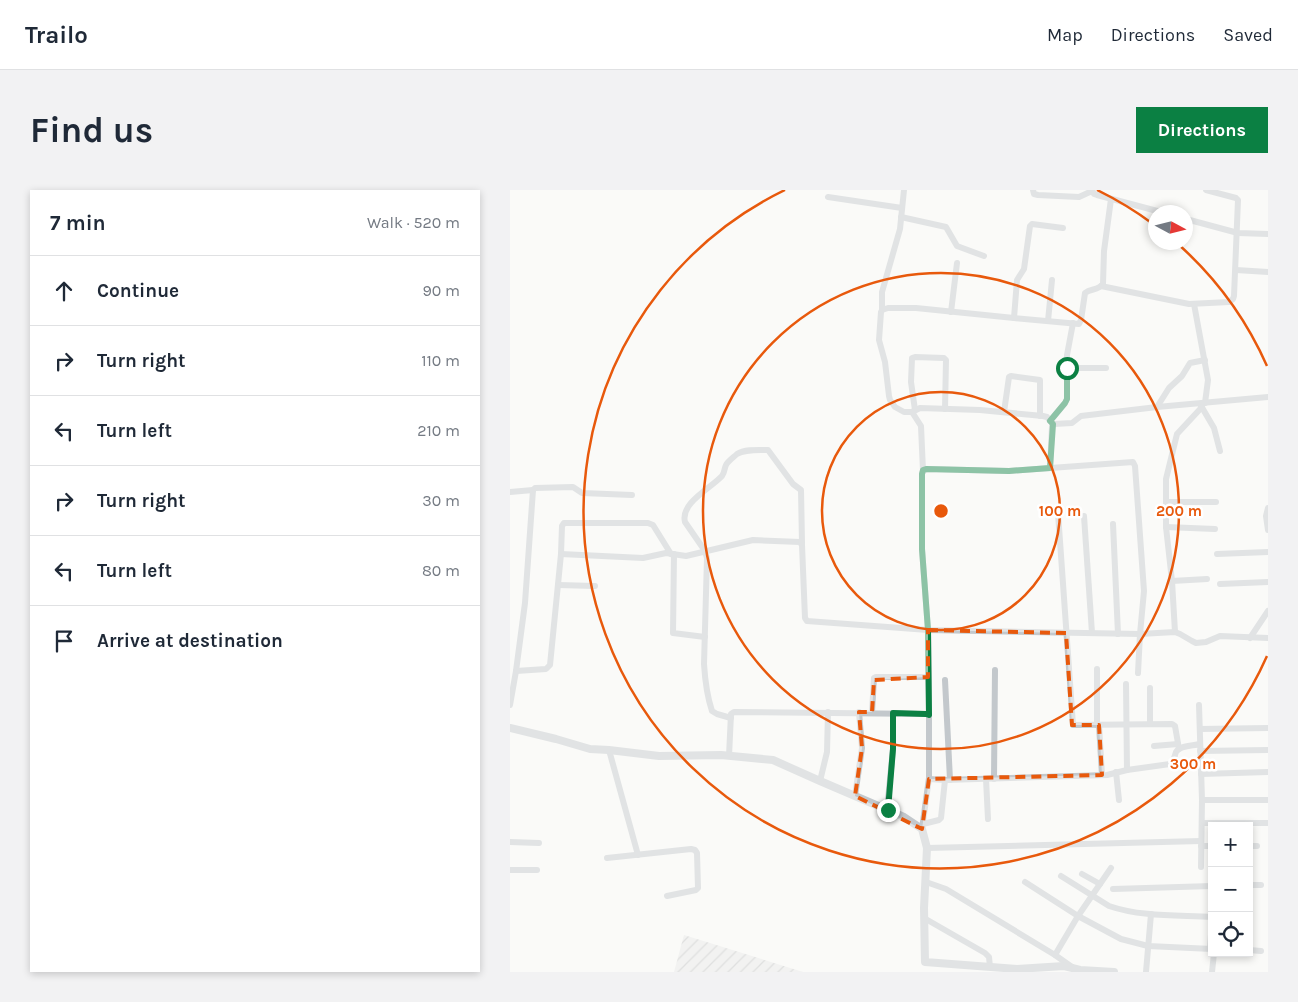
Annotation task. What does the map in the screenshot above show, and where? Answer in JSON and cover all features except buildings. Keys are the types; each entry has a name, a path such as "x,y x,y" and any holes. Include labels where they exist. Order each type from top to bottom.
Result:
{"street":[{"path":"904,190 900,228 882,292 879,328 879,340 885,362 890,400 901,410 914,411 920,408 1004,412 1047,417 1052,423"},
{"path":"1033,190 1034,194 1038,195 1079,197 1092,190 1097,195 1148,209"},
{"path":"1206,190 1238,199"},
{"path":"1101,286 1194,304 1229,302 1232,300 1234,296 1238,233 1238,199 1236,190"},
{"path":"828,197 902,208"},
{"path":"882,310 888,308 916,308 1077,324 1081,322 1085,293 1098,289 1104,281 1104,251 1111,199"},
{"path":"901,217 946,227 957,246 984,256"},
{"path":"1193,221 1238,233 1268,234"},
{"path":"1014,318 1018,280 1024,269 1030,226 1032,224 1063,228"},
{"path":"951,312 957,263"},
{"path":"1236,270 1268,272"},
{"path":"1048,321 1052,280"},
{"path":"1175,632 1166,527 1167,471 1176,437 1202,404 1208,380 1194,304"},
{"path":"1050,468 1052,423 1067,399 1067,351 1073,324"},
{"path":"945,409 946,360 944,358 912,358 911,382 914,411 921,426 923,470 922,549 928,630 929,780 923,826 927,848 924,918 925,962 1017,969 1064,966 1086,972 1114,972"},
{"path":"1157,407 1169,388 1182,376 1190,363 1205,360"},
{"path":"1067,368 1106,368"},
{"path":"1004,412 1009,377 1011,376 1040,380 1040,416"},
{"path":"1052,423 1072,423 1081,416 1268,397"},
{"path":"1202,404 1214,428 1220,451"},
{"path":"731,718 717,714 711,709 705,678 707,560 705,552 684,518 686,509 694,500 723,475 726,466 733,458 739,453 746,451 768,450 793,484 801,490 806,621 928,630 1092,634 1175,632 1196,643 1206,642 1220,636 1268,638"},
{"path":"923,470 1009,471 1131,462 1134,464 1144,591 1138,673"},
{"path":"510,492 533,490 535,488 573,487 582,493 632,495"},
{"path":"510,705 525,604 533,490"},
{"path":"1166,502 1216,502"},
{"path":"1268,508 1266,516 1268,530"},
{"path":"929,780 1102,775 1170,764 1173,761 1178,746 1173,724 1072,724 1058,513"},
{"path":"1084,516 1092,634"},
{"path":"516,671 546,668 549,666 561,554 562,526 564,524 646,523 653,525 673,554 673,633 705,636"},
{"path":"1113,524 1118,634"},
{"path":"1166,527 1216,529"},
{"path":"561,554 643,558 663,553 686,556 754,540 802,543"},
{"path":"1217,554 1268,552"},
{"path":"1172,581 1207,579"},
{"path":"1220,584 1268,582"},
{"path":"558,585 595,586"},
{"path":"1250,638 1268,611"},
{"path":"1097,669 1098,725 1102,775"},
{"path":"988,819 995,670"},
{"path":"872,712 874,678 928,677"},
{"path":"510,728 556,739 590,750 609,750 659,756 721,755 773,760 923,826 941,818 948,780 945,680"},
{"path":"1126,684 1127,770"},
{"path":"1150,688 1150,724"},
{"path":"1199,705 1202,800 1201,867"},
{"path":"729,756 731,714 734,712 872,712 929,715"},
{"path":"820,781 827,752 828,712"},
{"path":"855,796 862,748 859,712"},
{"path":"888,810 893,749 893,713"},
{"path":"1200,730 1268,728"},
{"path":"1154,746 1268,750"},
{"path":"609,750 638,855"},
{"path":"1116,772 1118,800"},
{"path":"1200,774 1268,772"},
{"path":"1202,800 1268,800"},
{"path":"1202,823 1268,823"},
{"path":"510,842 539,843"},
{"path":"927,848 1201,843 1208,845"},
{"path":"1253,846 1258,846"},
{"path":"607,858 695,850 697,853 698,888 667,896"},
{"path":"1055,955 1078,916 1111,868"},
{"path":"510,870 538,870"},
{"path":"1082,874 1100,884"},
{"path":"1061,876 1109,906 1150,914 1208,919"},
{"path":"926,882 946,889 1075,969"},
{"path":"1025,882 1115,937 1148,946 1208,950"},
{"path":"1253,885 1261,885"},
{"path":"1112,889 1208,886"},
{"path":"1146,972 1150,914"},
{"path":"924,918 986,953 989,956 990,967"},
{"path":"1253,950 1261,951"},
{"path":"1212,957 1212,972"}],"highlighted area":[{"path":"928,630 1066,633 1072,725 1099,725 1102,775 929,779 922,829 855,796 862,748 859,712 872,712 874,680 928,677"}],"shaded area":[{"path":"684,935 803,972 674,972"}],"route":[{"path":"888,810 893,749 893,713 929,715 928,630 922,549 923,470 1009,471 1050,468 1053,424 1050,421 1067,399 1067,368"}]}
